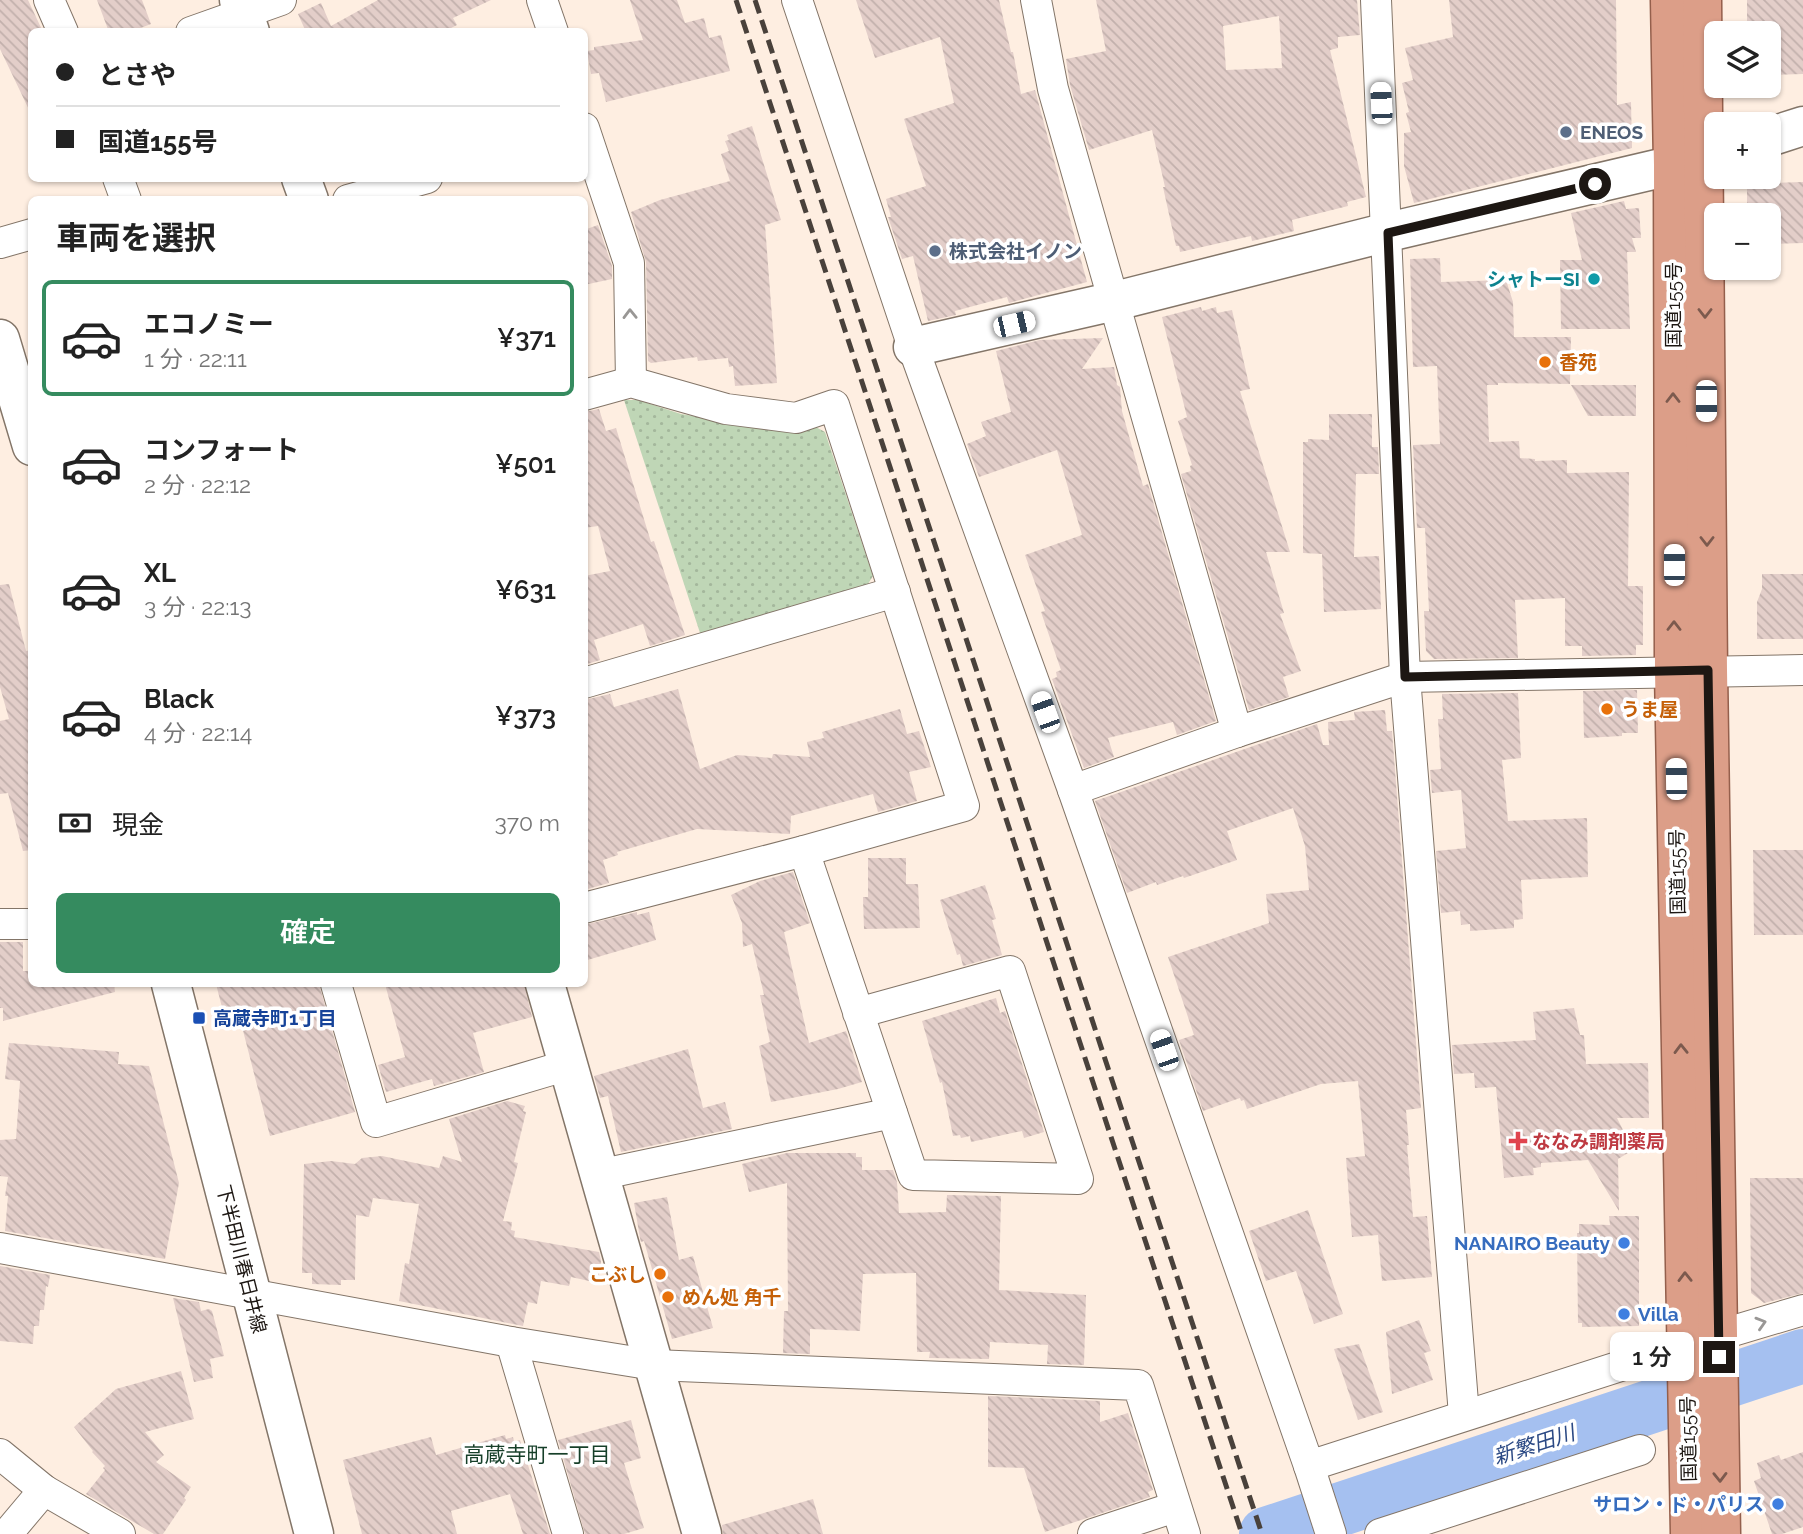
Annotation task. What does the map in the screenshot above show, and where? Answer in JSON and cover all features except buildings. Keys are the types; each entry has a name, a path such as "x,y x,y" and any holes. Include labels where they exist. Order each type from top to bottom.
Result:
{"highway":[{"name":"国道155号","path":"1670,0 1698,159"},
{"name":"国道155号","path":"1689,1534 1703,1423 1691,671 1702,0"},
{"name":"国道155号","path":"1703,1423 1721,1534"}],"street":[{"path":"48,0 60,28"},
{"path":"203,28 281,0"},
{"path":"542,0 552,28"},
{"path":"797,0 914,348 1073,790 1310,1466 1331,1534"},
{"path":"1036,0 1053,89 1237,732"},
{"path":"1376,0 1405,677 1464,1415"},
{"path":"1781,133 1803,126"},
{"path":"588,142 629,263 631,383"},
{"path":"914,348 1698,159"},
{"path":"362,196 413,182"},
{"path":"0,243 28,235"},
{"path":"0,339 28,433"},
{"path":"588,394 631,383 726,409 796,418 834,405 964,806 588,907"},
{"path":"588,682 895,592"},
{"path":"1073,790 1405,677 1803,670"},
{"path":"804,851 858,1013 913,1175 1078,1179 1010,971 858,1013"},
{"path":"0,924 28,924"},
{"name":"下半田川春日井線","path":"172,987 314,1534"},
{"path":"336,987 376,1122 568,1065"},
{"path":"546,987 702,1534"},
{"path":"598,1175 892,1113"},
{"path":"0,1248 511,1342 654,1365 1138,1385 1180,1521 1093,1534"},
{"path":"1310,1466 1464,1415 1803,1310"},
{"path":"511,1342 568,1534"},
{"path":"1380,1534 1640,1450"},
{"path":"1,1452 44,1490 120,1534"},
{"path":"7,1534 44,1490"}],"green space":[{"path":"624,400 638,400 681,414 792,432 812,425 825,432 873,576 866,587 701,636"}],"waterway":[{"name":"新繁田川","path":"1266,1534 1803,1356"}],"railway":[{"path":"736,0 1242,1534"},
{"path":"755,0 1262,1534"}],"place":[{"name":"ENEOS","path":"1566,132"},
{"name":"株式会社イノン","path":"935,251"},
{"name":"シャトーSI","path":"1594,279"},
{"name":"香苑","path":"1545,362"},
{"name":"うま屋","path":"1607,709"},
{"name":"高蔵寺町1丁目","path":"199,1018"},
{"name":"ななみ調剤薬局","path":"1518,1141"},
{"name":"NANAIRO Beauty","path":"1624,1243"},
{"name":"こぶし","path":"660,1274"},
{"name":"めん処 角千","path":"668,1297"},
{"name":"Villa","path":"1624,1314"},
{"name":"サロン・ド・パリス","path":"1778,1504"}],"district":[{"name":"高蔵寺町一丁目","path":"537,1455"}],"route":[{"path":"1595,184 1388,233 1405,677 1708,670 1719,1357"}]}
